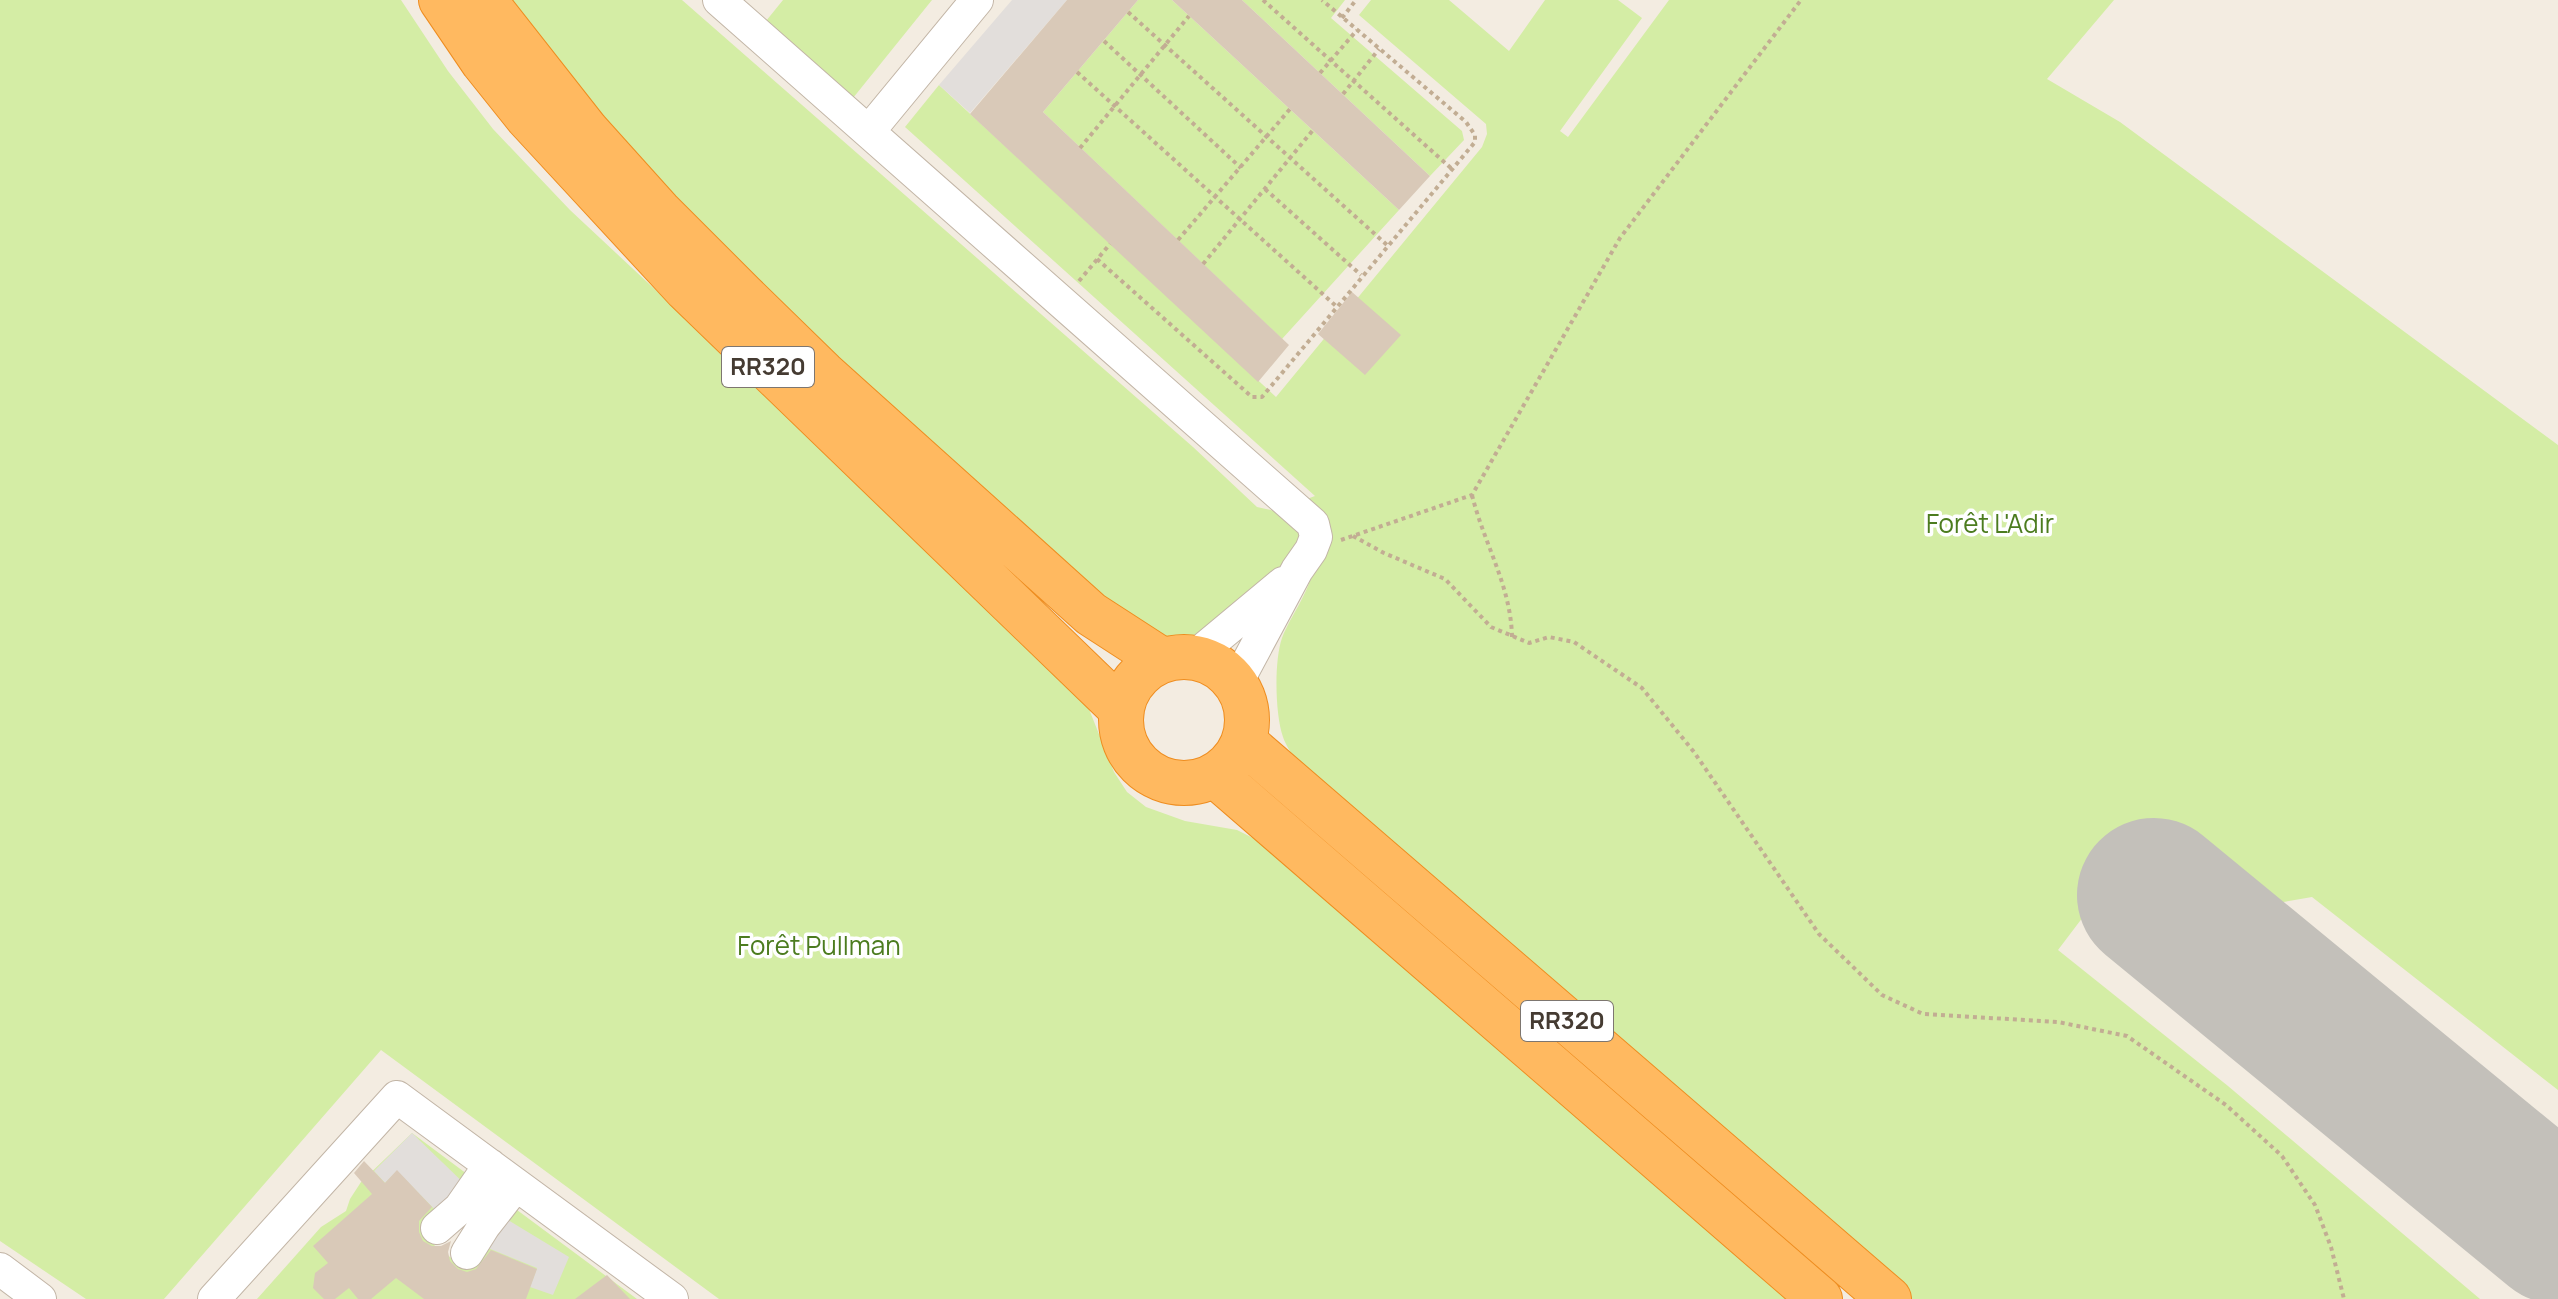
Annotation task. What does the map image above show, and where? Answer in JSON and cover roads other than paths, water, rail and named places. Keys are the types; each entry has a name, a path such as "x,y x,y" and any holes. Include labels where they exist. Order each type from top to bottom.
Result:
{"highway":[{"name":"RR320","path":"441,0 483,62 527,117 686,289 1122,710"},
{"name":"RR320","path":"484,0 587,131 659,211 823,373 1091,614 1178,659 1218,666 1236,684"},
{"path":"1178,659 1143,671 1129,689 1122,710 1122,734 1132,756 1148,773 1170,782 1193,783 1216,776 1233,762 1244,742 1248,723 1245,702 1236,684"},
{"name":"RR320","path":"1244,742 1889,1299"},
{"name":"RR320","path":"1216,776 1820,1299"}],"street":[{"path":"719,0 1313,524 1316,537 1236,684"},
{"path":"869,131 977,0"},
{"path":"1178,659 1304,560"},
{"path":"214,1299 397,1097 672,1299"},
{"path":"490,1165 443,1224 467,1238 471,1247 516,1185"},
{"path":"0,1269 40,1299"}],"park label":[{"name":"Forêt L'Adir","path":"1990,524"},
{"name":"Forêt Pullman","path":"819,946"}]}
